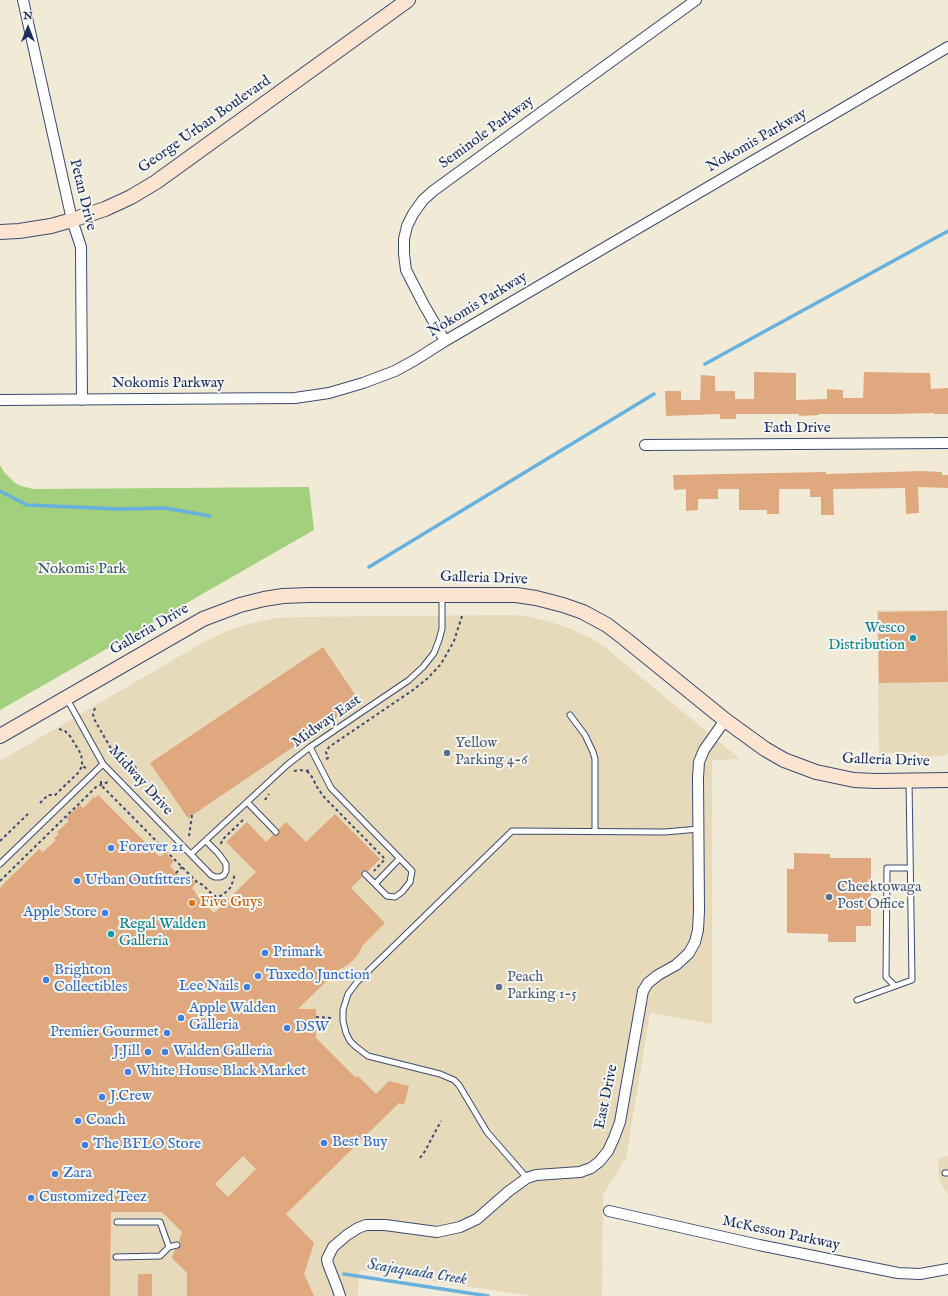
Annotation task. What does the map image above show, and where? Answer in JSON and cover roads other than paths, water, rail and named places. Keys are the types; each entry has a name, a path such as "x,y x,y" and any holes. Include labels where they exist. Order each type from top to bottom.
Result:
{"street":[{"name":"Petan Drive","path":"22,0 72,220 81,247 82,400"},
{"name":"George Urban Boulevard","path":"0,232 19,231 51,226 105,209 131,197 156,182 408,0"},
{"name":"Seminole Parkway","path":"445,341 406,270 404,239 407,226 423,200 433,191 696,0"},
{"name":"Nokomis Parkway","path":"0,400 302,397 349,387 395,370 415,360 948,46"},
{"name":"Fath Drive","path":"645,445 948,443"},
{"name":"Galleria Drive","path":"0,736 203,619 240,605 283,596 442,594 516,595 536,598 563,605 583,612 607,625 725,720 765,749 784,760 816,772 854,780 948,780"},
{"name":"East Drive","path":"340,1296 327,1260 333,1247 348,1234 358,1228 366,1225 385,1225 436,1232 460,1227 477,1219 509,1191 527,1178 536,1175 580,1172 591,1168 599,1162 608,1151 620,1122 643,990 648,983 658,975 681,962 689,953 697,936 700,911 699,762 704,750 725,720"},
{"name":"McKesson Parkway","path":"609,1211 766,1246 898,1273 920,1274 948,1269"}],"lane":[{"name":"Midway East","path":"191,854 286,765 408,680 423,667 434,653 442,629 442,594"},
{"name":"Midway Drive","path":"66,698 103,764 211,875 220,877 224,875 226,871 226,864 206,841"},
{"path":"570,715 585,735 595,759 595,832"},
{"path":"310,747 331,788 412,871 410,882 406,888 395,897 387,896 375,884 368,874"},
{"path":"0,864 103,764"},
{"path":"857,1000 912,980 909,780"},
{"path":"247,802 276,832"},
{"path":"527,1178 487,1132 459,1085 454,1080 440,1074 368,1056 360,1051 350,1041 344,1027 343,1010 348,994 357,982 512,831 665,832 699,829"},
{"path":"375,884 399,858"},
{"path":"895,986 886,977 887,868 910,868"},
{"path":"117,1222 160,1222 169,1247"},
{"path":"116,1257 160,1256 169,1247 177,1245"}],"waterway":[{"path":"705,364 948,231"},
{"path":"369,567 654,394"},
{"path":"0,491 27,505 119,509 165,508 210,516"},
{"name":"Scajaquada Creek","path":"344,1274 488,1296"}],"place":[{"name":"Wesco Distribution","path":"913,638"},
{"name":"Yellow Parking 4-6","path":"447,753"},
{"name":"Forever 21","path":"111,848"},
{"name":"Urban Outfitters","path":"77,881"},
{"name":"Cheektowaga Post Office","path":"829,897"},
{"name":"Five Guys","path":"192,903"},
{"name":"Apple Store","path":"105,913"},
{"name":"Regal Walden Galleria","path":"111,934"},
{"name":"Primark","path":"265,953"},
{"name":"Tuxedo Junction","path":"258,976"},
{"name":"Brighton Collectibles","path":"46,980"},
{"name":"Lee Nails","path":"247,987"},
{"name":"Peach Parking 1-5","path":"499,987"},
{"name":"Apple Walden Galleria","path":"181,1018"},
{"name":"DSW","path":"287,1028"},
{"name":"Premier Gourmet","path":"167,1033"},
{"name":"J.Jill","path":"148,1052"},
{"name":"Walden Galleria","path":"165,1052"},
{"name":"White House Black Market","path":"128,1072"},
{"name":"J.Crew","path":"102,1097"},
{"name":"Coach","path":"78,1121"},
{"name":"Best Buy","path":"324,1143"},
{"name":"The BFLO Store","path":"85,1145"},
{"name":"Zara","path":"55,1174"},
{"name":"Customized Teez","path":"31,1198"}],"park label":[{"name":"Nokomis Park","path":"82,570"}]}
